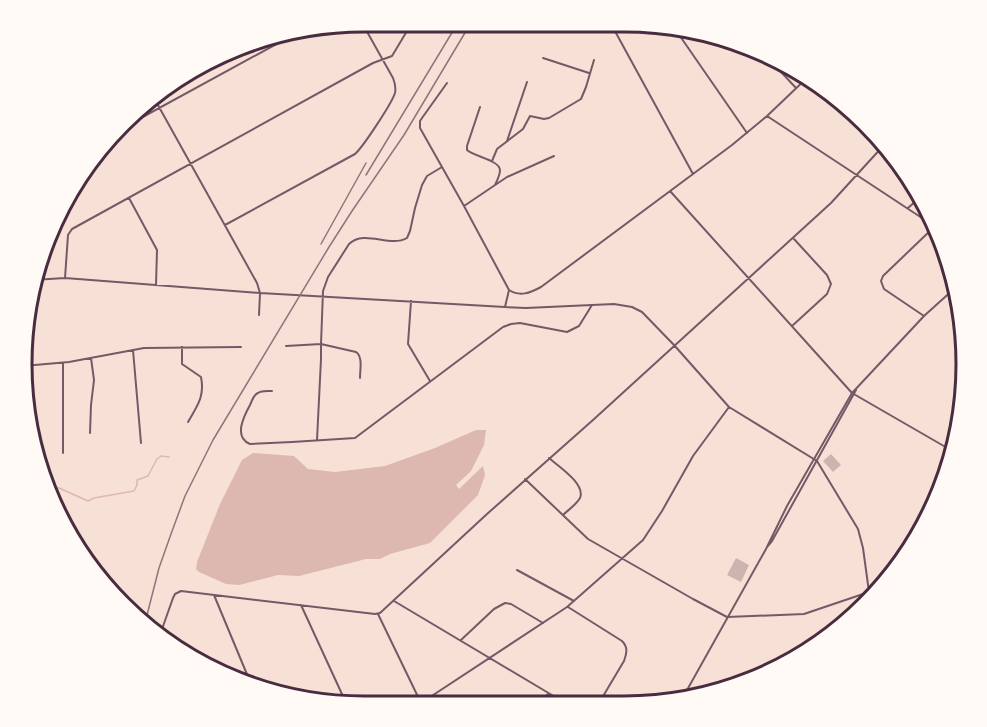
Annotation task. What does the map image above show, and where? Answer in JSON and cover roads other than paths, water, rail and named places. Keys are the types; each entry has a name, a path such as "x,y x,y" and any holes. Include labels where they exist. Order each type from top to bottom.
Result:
{"street":[{"path":"225,225 359,150 393,97 395,88 393,78 367,32"},
{"path":"65,278 69,232 190,163 374,63 392,56 406,32"},
{"path":"615,32 693,174"},
{"path":"680,37 747,133"},
{"path":"140,119 279,43"},
{"path":"543,58 590,73"},
{"path":"492,161 496,151 526,126 530,116 549,118 579,101 584,94 594,60"},
{"path":"780,71 796,88"},
{"path":"507,141 527,81"},
{"path":"447,83 422,118 421,131 509,290 516,294 528,294 541,287 747,133 801,83"},
{"path":"157,103 257,283 260,293 259,315"},
{"path":"480,107 467,150 497,165 500,170 495,185"},
{"path":"767,116 921,217"},
{"path":"162,628 178,591 378,614 549,457 794,238 831,203 878,151"},
{"path":"464,206 512,174 554,156"},
{"path":"317,440 322,297 328,277 353,240 362,238 399,241 407,238 422,185 427,177 442,167"},
{"path":"670,191 853,393 945,446"},
{"path":"129,198 158,250 156,285"},
{"path":"908,208 914,203"},
{"path":"924,316 884,289 881,281 929,233"},
{"path":"792,326 827,294 831,284 794,238"},
{"path":"43,279 65,278 260,293 505,307 619,304 635,308 645,315 674,345 729,407 815,460 858,529 869,586"},
{"path":"505,307 509,290"},
{"path":"688,689 853,393 924,316 948,294"},
{"path":"411,301 408,344 430,381"},
{"path":"273,391 257,393 254,396 242,425 242,436 246,443 356,438 503,327 523,323 567,332 579,326 592,305"},
{"path":"286,346 321,344 350,350 359,354 360,378"},
{"path":"32,365 63,363 153,348 242,347"},
{"path":"182,348 182,364 202,380 201,399 188,422"},
{"path":"133,350 141,443"},
{"path":"90,433 94,380 91,358"},
{"path":"63,363 63,453"},
{"path":"431,696 567,607 643,540 693,456 729,407"},
{"path":"549,457 577,483 581,492 579,500 563,516"},
{"path":"525,479 586,538 728,617 804,614 861,595"},
{"path":"517,570 574,601"},
{"path":"214,595 247,674"},
{"path":"393,601 554,696"},
{"path":"461,640 494,609 505,603 514,605 543,623"},
{"path":"301,605 342,695"},
{"path":"567,607 622,641 627,649 624,661 604,696"},
{"path":"378,614 415,696"},
{"path":"546,696 549,693"}],"waterway":[{"path":"56,488 88,501 134,491 137,480 148,476 157,459 161,456 169,457"}],"railway":[{"path":"366,175 452,32"},
{"path":"147,615 159,568 185,496 213,440 329,247 404,135 465,32"},
{"path":"321,244 366,163"}]}
